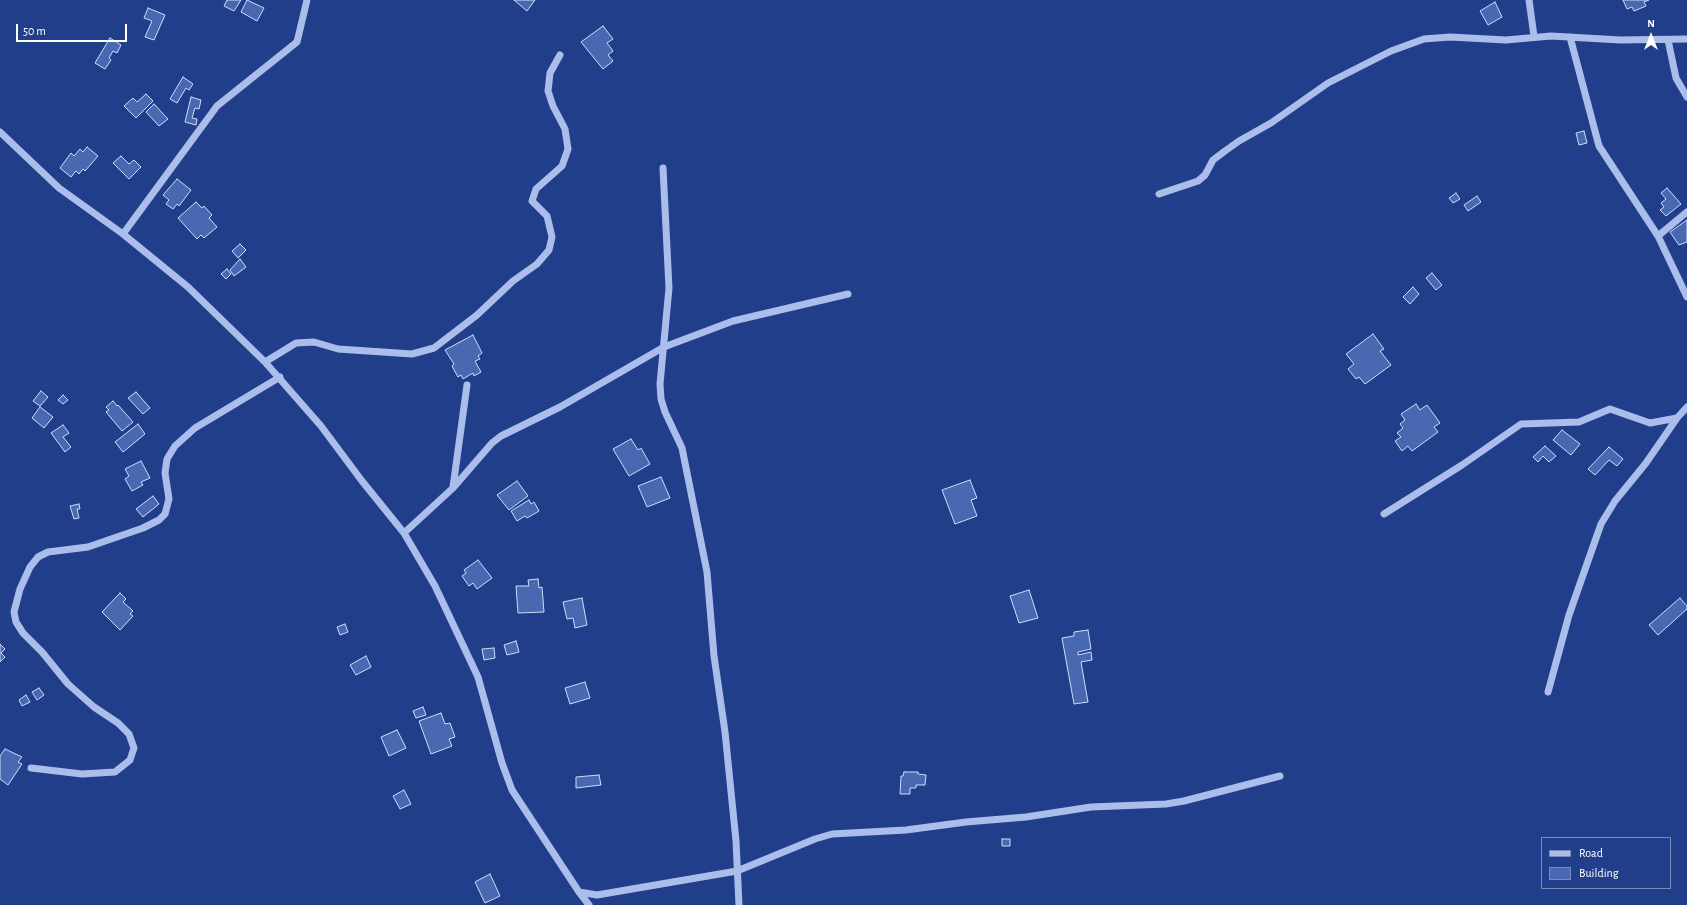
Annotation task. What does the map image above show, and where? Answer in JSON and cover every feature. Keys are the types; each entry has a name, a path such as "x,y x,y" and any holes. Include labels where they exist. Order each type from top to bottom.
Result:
{"street":[{"path":"123,234 217,106 297,42 307,0"},
{"path":"1530,0 1534,36"},
{"path":"1159,194 1198,181 1205,175 1213,160 1239,141 1271,123 1328,83 1391,51 1424,39 1506,40 1534,36 1620,40 1687,39"},
{"path":"1570,37 1599,146 1658,236 1687,297"},
{"path":"1668,40 1676,78 1687,97"},
{"path":"265,362 296,343 314,342 338,349 412,354 434,348 477,315 513,281 537,264 549,250 552,237 547,216 532,201 536,189 562,166 568,149 565,129 552,106 548,92 550,73 560,55"},
{"path":"0,132 59,188 123,234 188,287 265,362 280,377 321,426 362,482 404,533 436,586 478,677 502,763 512,790 589,905"},
{"path":"663,168 669,288 660,384 661,399 665,412 684,455 707,572 714,656 725,732 734,817 739,905"},
{"path":"1658,236 1687,212"},
{"path":"404,533 453,488 492,443 501,436 560,407 664,347 733,321 848,294"},
{"path":"31,768 82,774 115,772 130,760 134,748 129,734 118,723 94,707 68,684 16,622 14,612 20,589 30,567 38,557 48,552 88,547 142,528 159,520 165,514 170,499 165,473 167,459 175,446 195,428 280,377"},
{"path":"453,488 467,385"},
{"path":"1548,692 1569,615 1601,524 1615,501 1646,463 1677,418 1687,407"},
{"path":"1384,514 1462,465 1521,424 1578,422 1610,409 1650,423 1677,418"},
{"path":"579,892 597,895 737,871 815,839 832,834 906,830 966,822 1026,817 1091,807 1166,804 1184,801 1280,776"}],"building":[{"path":"227,0 241,0 234,11 224,6"},
{"path":"247,0 264,8 257,21 241,12"},
{"path":"514,0 535,0 527,11"},
{"path":"1623,0 1649,0 1644,2 1646,6 1634,11 1632,7 1627,9"},
{"path":"1495,2 1502,17 1488,25 1480,11"},
{"path":"148,8 165,15 154,40 145,37 152,21 144,18"},
{"path":"603,26 613,39 607,43 613,51 608,55 613,61 603,69 581,42"},
{"path":"110,38 121,45 117,53 113,51 109,58 111,60 105,69 95,63"},
{"path":"183,77 193,84 189,90 186,88 177,103 170,99"},
{"path":"146,94 153,101 136,118 124,106 133,98 137,102"},
{"path":"191,97 201,100 199,109 195,108 192,118 197,119 196,125 185,122"},
{"path":"154,104 168,119 159,126 146,112"},
{"path":"1584,131 1587,143 1579,145 1576,133"},
{"path":"87,147 98,156 85,171 83,169 79,174 76,171 71,177 60,168 71,153 74,156 80,149 83,152"},
{"path":"121,156 129,164 134,160 141,167 129,179 113,163"},
{"path":"177,179 191,190 179,206 177,204 173,209 166,204 169,200 163,195"},
{"path":"1667,188 1681,204 1666,216 1660,210 1664,207 1661,203 1666,199 1661,193"},
{"path":"1456,193 1460,199 1453,203 1449,198"},
{"path":"1477,196 1481,202 1468,211 1464,205"},
{"path":"196,202 202,208 204,206 212,215 209,218 217,227 204,238 201,235 197,239 178,218"},
{"path":"1687,220 1687,242 1679,245 1670,232"},
{"path":"240,244 246,250 238,258 232,251"},
{"path":"240,259 246,267 234,276 230,270"},
{"path":"227,269 231,274 226,279 221,274"},
{"path":"1432,273 1442,285 1436,290 1426,278"},
{"path":"1413,287 1419,294 1410,304 1403,297"},
{"path":"1373,334 1384,349 1380,351 1391,365 1365,384 1359,377 1356,379 1348,369 1354,364 1346,354"},
{"path":"473,335 482,353 478,356 480,359 475,361 481,372 474,376 473,373 463,379 461,375 458,377 452,366 454,364 445,350"},
{"path":"41,391 48,397 40,406 33,401"},
{"path":"136,392 150,408 143,414 128,398"},
{"path":"63,395 68,400 63,404 58,400"},
{"path":"113,401 133,422 122,431 106,412 109,410 106,407"},
{"path":"1416,404 1420,410 1427,405 1440,423 1434,427 1438,432 1412,451 1408,446 1402,451 1395,441 1401,437 1397,433 1403,428 1400,424 1405,420 1401,414"},
{"path":"40,407 53,417 44,428 32,418"},
{"path":"138,424 145,434 123,452 115,442"},
{"path":"63,425 69,433 63,437 71,447 65,452 51,433"},
{"path":"1562,430 1580,444 1571,455 1553,440"},
{"path":"631,439 638,450 641,448 650,464 629,476 613,449"},
{"path":"1545,446 1556,456 1549,462 1543,456 1538,462 1533,457"},
{"path":"1609,447 1623,459 1617,466 1609,460 1595,475 1588,469"},
{"path":"141,461 150,478 141,482 143,485 132,491 125,479 129,476 125,469"},
{"path":"661,477 670,498 647,507 638,486"},
{"path":"970,480 977,498 971,500 977,516 955,524 942,490"},
{"path":"517,481 528,496 509,510 497,495"},
{"path":"153,496 159,504 143,517 136,509"},
{"path":"529,500 531,504 534,502 539,511 527,518 525,516 517,521 511,511"},
{"path":"79,504 80,509 77,509 79,518 74,519 70,506"},
{"path":"478,560 492,578 477,589 473,583 469,586 462,576 466,573 464,570"},
{"path":"538,579 539,588 542,587 544,612 518,613 516,586 529,586 528,580"},
{"path":"1029,590 1038,618 1019,623 1010,596"},
{"path":"120,593 126,599 123,602 133,611 130,614 133,616 120,630 102,612"},
{"path":"582,598 587,625 575,628 573,618 567,619 563,602"},
{"path":"1680,598 1687,606 1687,609 1658,635 1649,625"},
{"path":"345,624 348,632 340,635 337,627"},
{"path":"1088,630 1091,649 1078,652 1078,655 1091,652 1092,660 1081,662 1088,702 1074,704 1062,638 1074,636 1074,632"},
{"path":"516,641 519,652 507,655 504,645"},
{"path":"0,644 5,649 1,653 5,657 0,662"},
{"path":"494,648 495,658 484,660 482,649"},
{"path":"366,656 371,667 356,675 350,665"},
{"path":"585,682 590,698 570,704 565,688"},
{"path":"39,688 44,695 37,700 32,692"},
{"path":"26,695 30,702 22,706 19,700"},
{"path":"423,707 426,715 416,718 413,711"},
{"path":"441,713 445,724 450,723 455,737 449,739 452,746 431,754 419,721"},
{"path":"397,730 406,748 389,756 381,737"},
{"path":"5,749 22,757 18,762 22,764 8,785 0,779 0,756"},
{"path":"904,772 918,772 918,774 926,775 925,785 916,785 916,788 910,788 910,794 900,794 901,776 903,776"},
{"path":"599,775 601,785 576,788 576,777"},
{"path":"404,790 411,804 400,809 393,796"},
{"path":"1002,839 1010,839 1010,846 1002,846"},
{"path":"490,874 500,896 485,903 475,882"}]}
